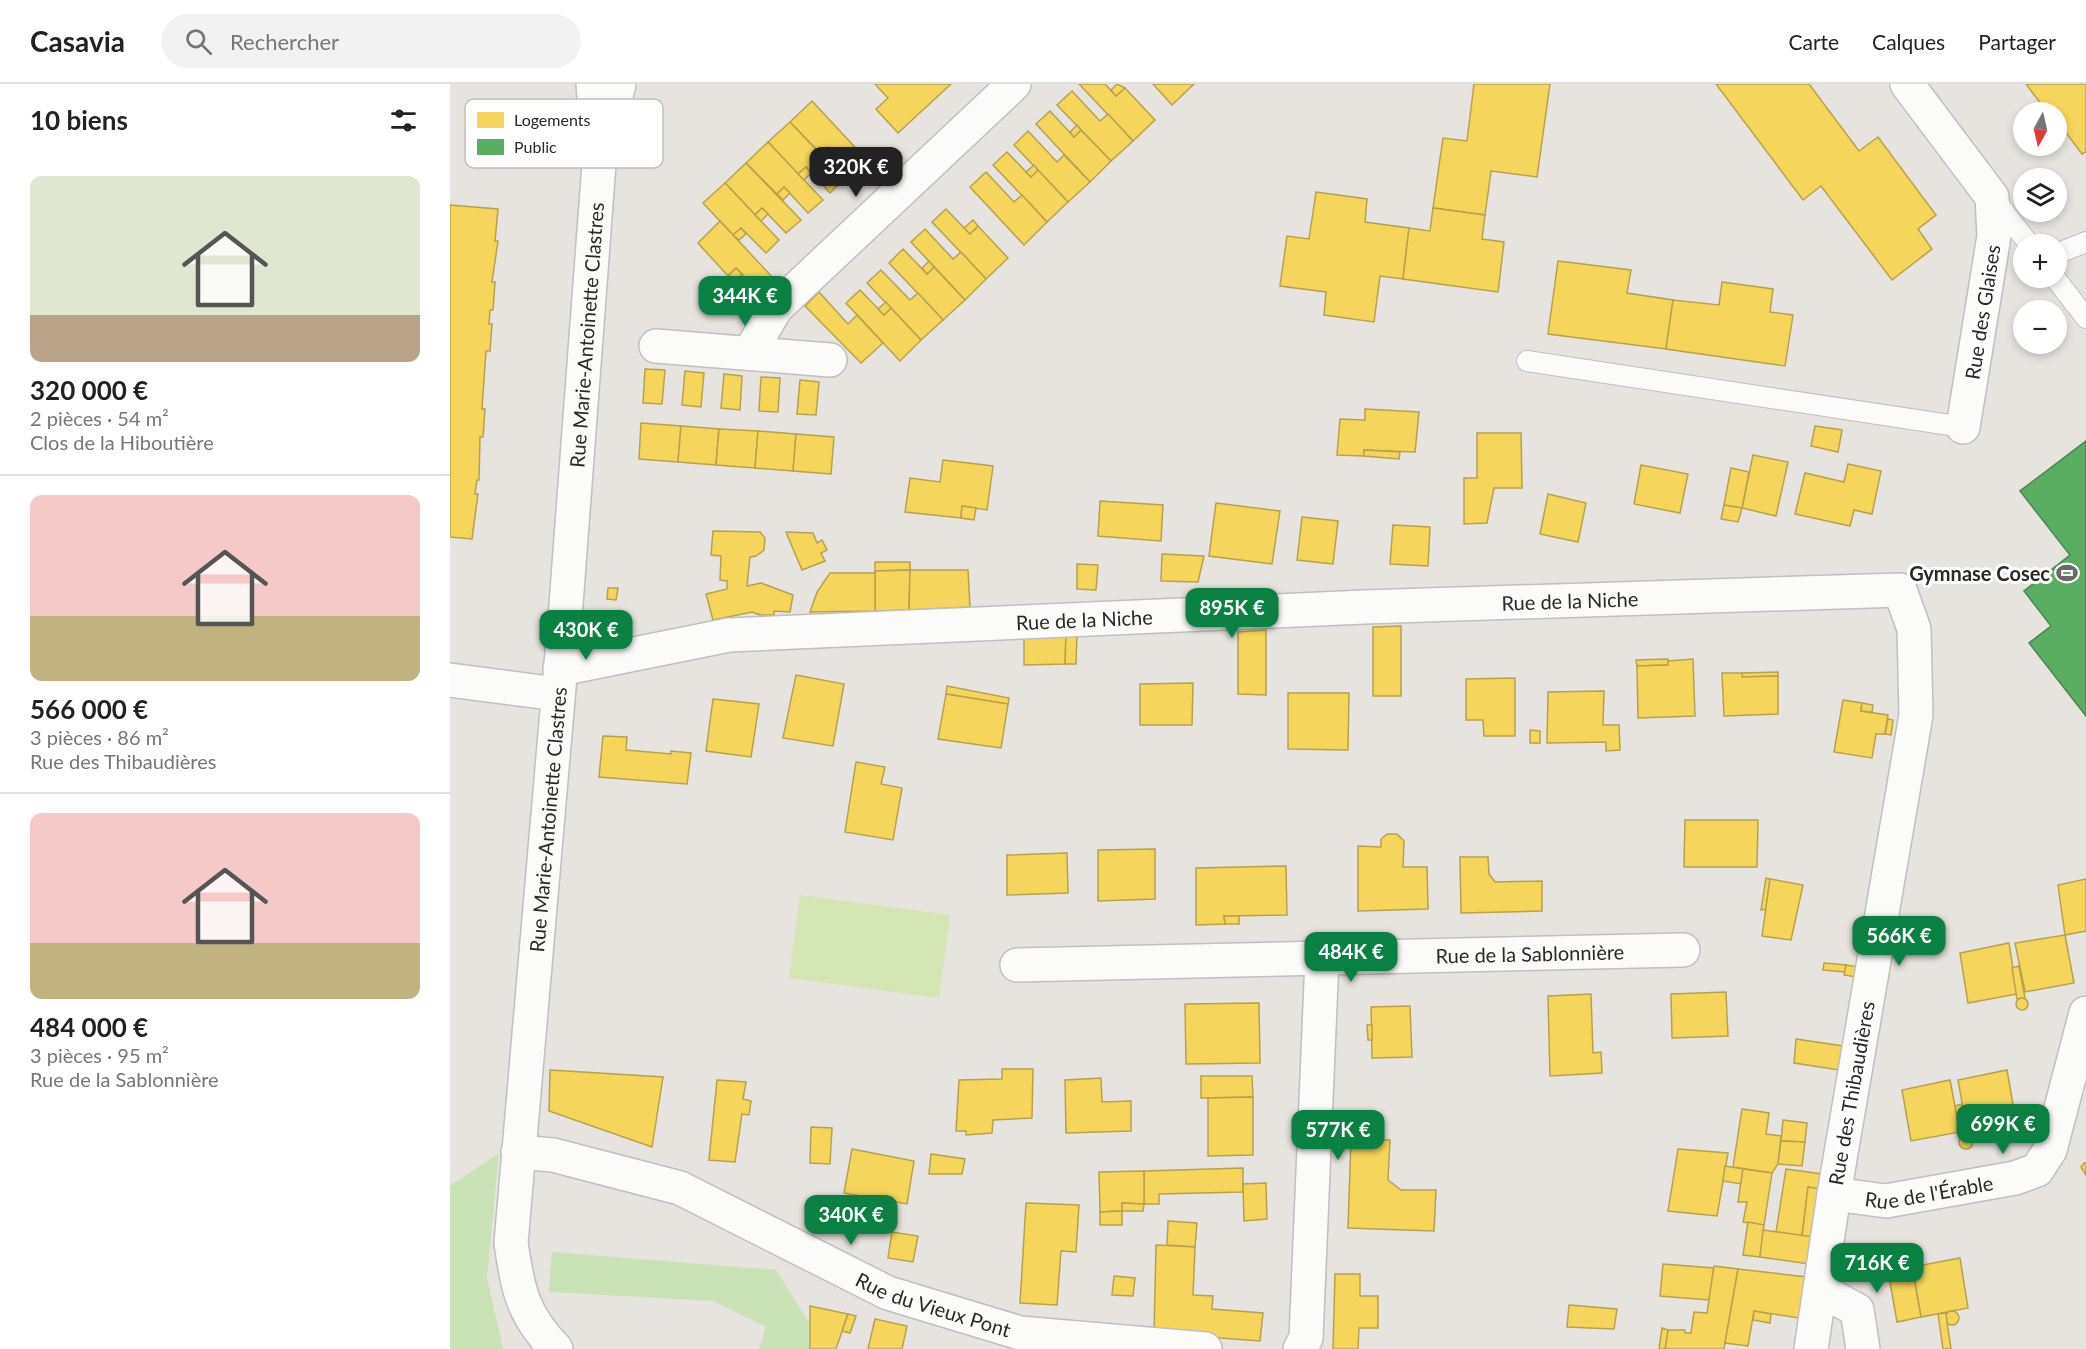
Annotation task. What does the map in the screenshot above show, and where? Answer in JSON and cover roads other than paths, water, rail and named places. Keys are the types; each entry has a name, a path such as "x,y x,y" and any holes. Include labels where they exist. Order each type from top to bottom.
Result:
{"street":[{"name":"Rue Marie-Antoinette Clastres","path":"593,84 594,99"},
{"name":"Rue Marie-Antoinette Clastres","path":"615,99 619,84"},
{"path":"750,352 776,308 1014,84"},
{"name":"Rue des Glaises","path":"1907,84 1992,197 1994,236 1963,428"},
{"name":"Rue Marie-Antoinette Clastres","path":"556,1349 534,1327 518,1288 511,1243 559,681 599,168"},
{"path":"656,345 830,360"},
{"name":"Rue de la Niche","path":"450,680 559,681 729,635 1353,608 1900,590"},
{"name":"Rue des Thibaudières","path":"1810,1349 1834,1194 1916,715 1914,629 1900,590"},
{"name":"Rue de la Sablonnière","path":"1017,965 1683,950"},
{"path":"1300,1349 1306,1338 1322,958"},
{"name":"Rue de l'Érable","path":"1834,1194 1886,1201 2015,1178 2037,1170 2050,1150 2086,1012"},
{"name":"Rue du Vieux Pont","path":"518,1152 553,1155 680,1188 888,1293 1020,1333 1198,1348"},
{"path":"1820,1290 1857,1310 1863,1349"}],"lane":[{"name":"Rue des Glaises","path":"1992,197 2021,234"},
{"path":"2067,250 2086,242"},
{"path":"2063,288 2086,318"},
{"path":"1527,362 1963,428"}],"place":[{"name":"Gymnase Cosec","path":"2067,573"}]}
